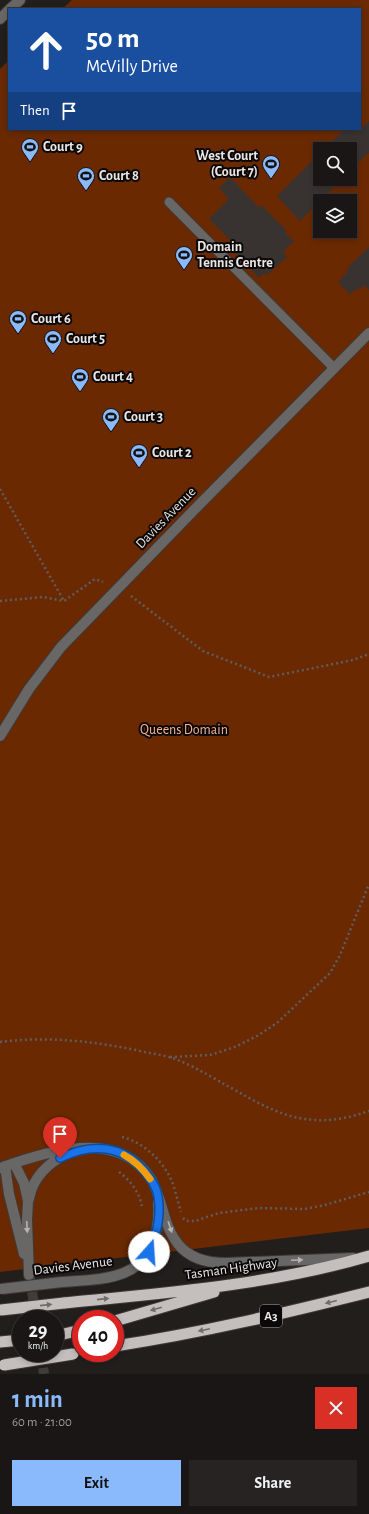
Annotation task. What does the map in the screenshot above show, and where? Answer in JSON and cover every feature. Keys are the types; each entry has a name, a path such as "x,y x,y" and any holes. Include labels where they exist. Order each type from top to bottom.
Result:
{"highway":[{"name":"Tasman Highway","path":"1,1310 248,1283 287,1276 368,1256"},
{"path":"124,1318 248,1283"},
{"name":"A3","path":"124,1345 173,1337 286,1313 369,1292"},
{"path":"64,1335 72,1333"},
{"path":"0,1342 12,1341"},
{"path":"1,1366 72,1354"}],"street":[{"path":"12,8 20,0"},
{"path":"0,19 8,12"},
{"name":"Davies Avenue","path":"0,736 29,689 67,641 369,333"},
{"path":"6,1166 12,1203 29,1275 27,1220 30,1191 37,1178 53,1161 70,1153 87,1148"},
{"name":"Davies Avenue","path":"6,1166 44,1155 87,1148 104,1148 120,1153 131,1159 142,1169 157,1191 169,1227 178,1244 185,1252 203,1261 226,1263 368,1256"},
{"path":"6,1166 24,1183 28,1201"},
{"name":"Davies Avenue","path":"1,1289 113,1277 134,1268 143,1260 152,1246 157,1228 159,1206 157,1191"},
{"path":"0,1193 12,1203"}],"lane":[{"path":"169,202 334,368"}],"path":[{"path":"0,489 64,601"},
{"path":"0,601 43,597 64,601 95,579 119,587 203,651 269,677 353,660 369,654"},
{"path":"169,1057 210,1055 229,1049 257,1036 277,1023 330,973 340,955 369,884"},
{"path":"0,1042 37,1040 78,1041 112,1045 169,1057 187,1064 271,1109 294,1118 317,1121 337,1120 369,1111"},
{"path":"114,1169 121,1172 134,1186 141,1201 142,1211"},
{"path":"183,1220 195,1221 219,1213 259,1208 306,1209 326,1205 369,1192"}],"green space":[{"name":"Queens Domain","path":"72,0 369,0 369,1228 0,1272 0,69 8,61 8,130 361,130 361,8 63,8"}],"building":[{"path":"369,121 369,152 357,164 357,142 331,142 344,130 361,130"},
{"path":"313,160 313,186 335,186 327,194 313,194 313,208 300,221 277,196"},
{"path":"230,177 258,207 261,205 286,230 286,234 294,241 283,252 287,257 267,275 264,273 259,278 228,246 232,242 209,219 229,199 219,188"},
{"path":"369,247 369,290 364,285 350,294 338,282 349,270 347,268"}],"tunnel":[{"path":"30,1277 35,1310"},
{"path":"42,1362 44,1374"}],"slow traffic":[{"path":"124,1155 142,1169 150,1179"}],"place":[{"name":"Court 9","path":"30,162"},
{"name":"West Court (Court 7)","path":"271,179"},
{"name":"Court 8","path":"86,191"},
{"name":"Domain Tennis Centre","path":"184,270"},
{"name":"Court 6","path":"18,334"},
{"name":"Court 5","path":"53,354"},
{"name":"Court 4","path":"80,392"},
{"name":"Court 3","path":"111,432"},
{"name":"Court 2","path":"139,468"}],"route":[{"path":"60,1158 70,1153 87,1148 104,1148 120,1153 131,1159 142,1169 151,1179 157,1191 159,1206 157,1228 149,1252"}]}
